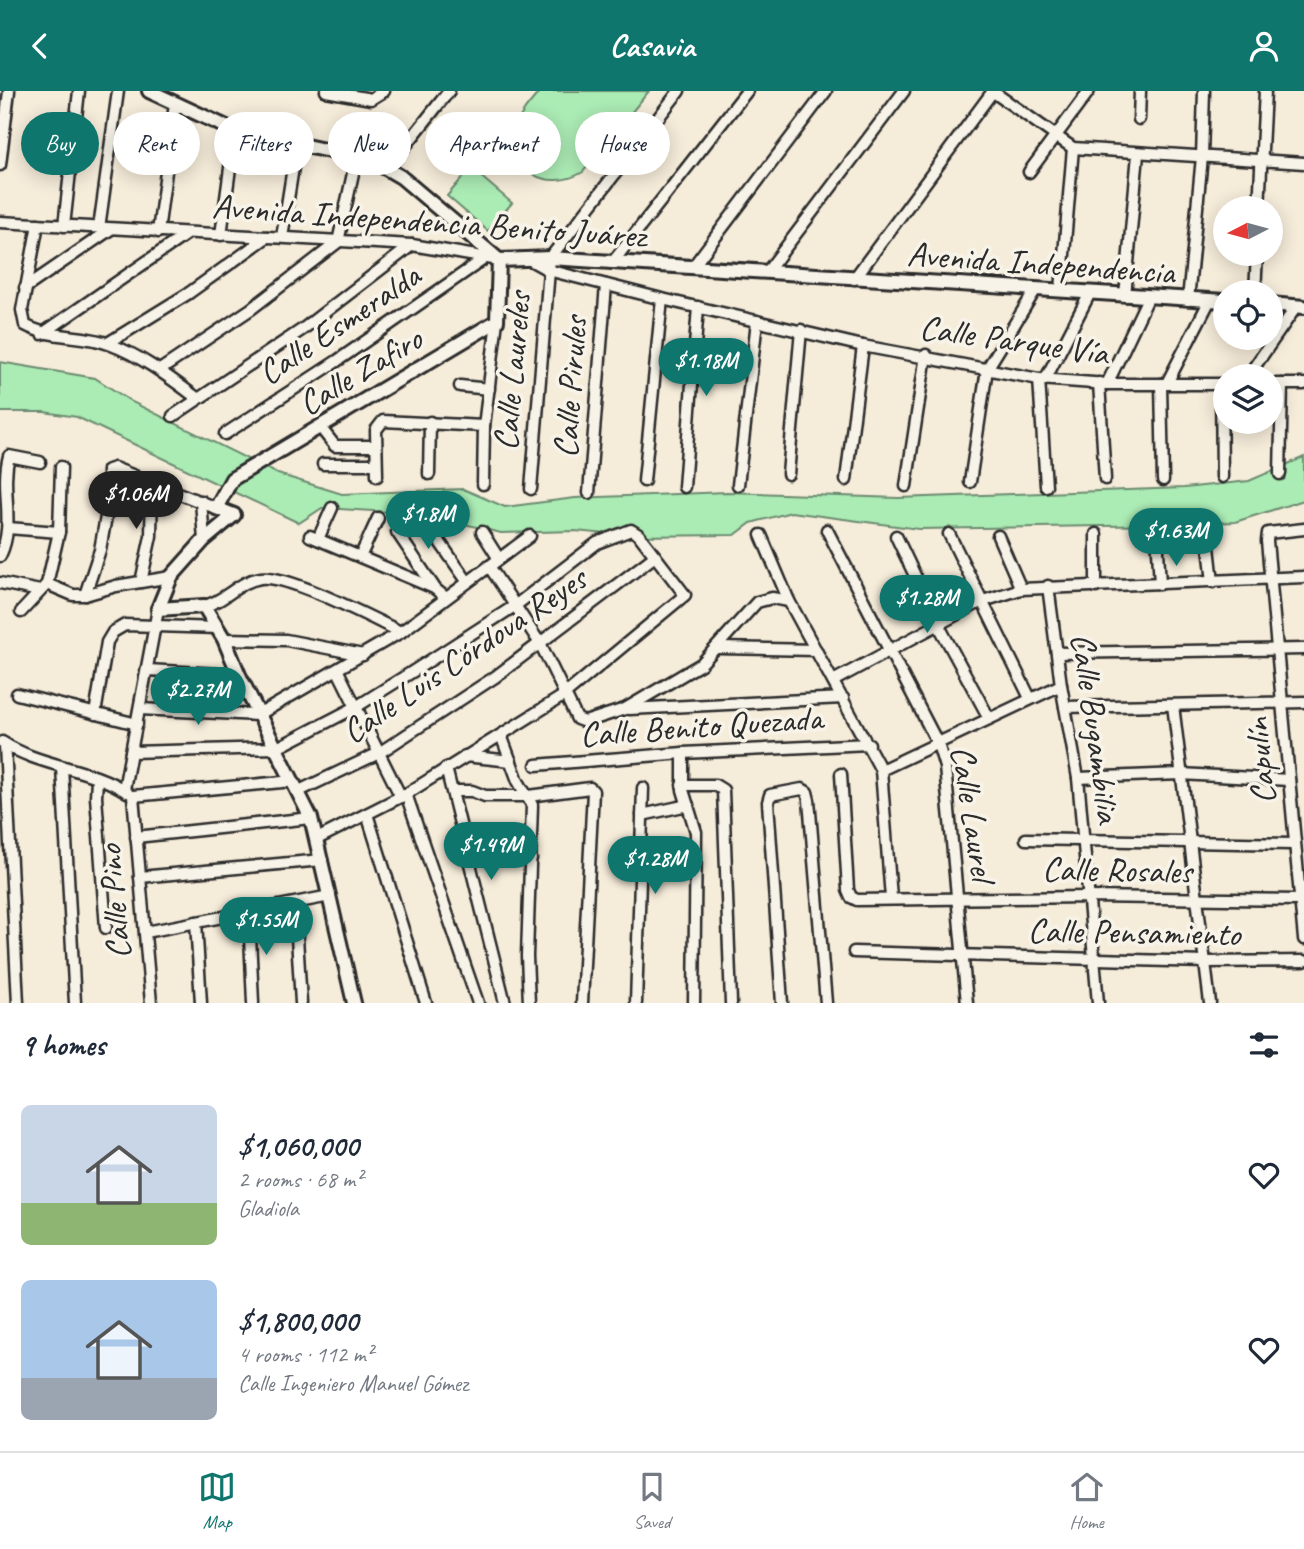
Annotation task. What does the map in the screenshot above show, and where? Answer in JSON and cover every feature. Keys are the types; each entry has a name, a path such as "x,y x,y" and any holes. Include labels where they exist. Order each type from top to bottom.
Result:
{"street":[{"path":"0,165 9,91"},
{"path":"64,226 79,91"},
{"path":"99,228 118,91"},
{"path":"326,91 371,99 384,91"},
{"path":"411,139 449,91"},
{"path":"549,264 679,91"},
{"path":"612,263 747,91"},
{"path":"692,268 826,91"},
{"path":"766,272 904,91"},
{"path":"854,279 993,91 1073,148 1304,163"},
{"path":"1029,172 1089,91"},
{"path":"1139,119 1140,91"},
{"path":"1188,300 1202,157 1204,91"},
{"path":"1260,196 1265,91"},
{"path":"155,93 214,122"},
{"path":"158,232 176,104"},
{"path":"1062,291 1073,148"},
{"path":"1125,296 1138,154"},
{"path":"221,235 228,175"},
{"path":"282,237 292,175"},
{"path":"160,370 251,309 338,241 353,175"},
{"path":"396,175 499,260 497,321 484,426 483,484"},
{"name":"Avenida Independencia Benito Juárez","path":"0,222 412,245 484,258 530,260 549,264 612,263 854,279"},
{"path":"38,224 22,310 25,325 42,334 108,343 160,370 197,398"},
{"path":"25,288 111,229"},
{"path":"42,334 189,233"},
{"path":"108,343 189,293 267,237"},
{"path":"173,416 303,330 412,245"},
{"name":"Calle Esmeralda","path":"225,434 337,361 484,258"},
{"name":"Calle Parque Vía","path":"549,264 606,285 837,340 1042,379 1103,384 1213,384"},
{"name":"Calle Laureles","path":"531,489 549,264"},
{"name":"Avenida Independencia","path":"854,279 1213,300"},
{"name":"Calle Pirules","path":"589,493 606,285"},
{"path":"970,482 987,369 1035,289"},
{"path":"1046,486 1042,379 1090,293"},
{"path":"1105,479 1103,384 1148,298"},
{"path":"644,481 662,299"},
{"path":"1163,480 1164,384 1210,300"},
{"path":"684,487 698,307"},
{"path":"1257,364 1300,307"},
{"name":"Calle Zafiro","path":"216,508 232,479 497,321"},
{"path":"738,485 757,321"},
{"path":"788,474 801,330"},
{"path":"846,480 863,346"},
{"path":"906,487 926,355"},
{"path":"1283,384 1304,383"},
{"path":"460,386 489,390"},
{"path":"377,476 376,430 383,421 484,426"},
{"path":"429,474 430,422"},
{"path":"320,427 335,446 376,446"},
{"path":"1222,434 1222,477"},
{"path":"1280,474 1281,434"},
{"path":"0,556 8,528 1,489 3,471 9,456 40,462"},
{"path":"323,464 376,464"},
{"path":"21,612 43,587 59,532 61,467"},
{"path":"85,595 100,550 107,511 108,470 114,468 234,515 204,540 171,577 158,609 124,789"},
{"path":"141,582 151,536 152,482"},
{"path":"201,501 204,540"},
{"path":"332,508 314,538 434,588 445,597"},
{"path":"360,557 378,518"},
{"path":"8,528 59,532"},
{"name":"Capulín","path":"1304,529 1268,533 1269,578 1279,648 1289,780 1298,821 1294,844 1304,939"},
{"path":"131,753 277,748 356,707 516,605 597,543 631,530 685,595 563,696 404,795 317,839"},
{"name":"Calle Laurel","path":"827,530 887,651 938,744 944,767 967,1003"},
{"path":"397,532 434,588"},
{"path":"482,532 499,559"},
{"path":"949,534 980,602 1030,698"},
{"path":"1096,534 1096,587"},
{"path":"1157,534 1160,584"},
{"path":"761,535 789,601 881,770 891,898"},
{"path":"140,709 258,715 338,671 401,632 530,536"},
{"path":"897,536 938,624 989,718"},
{"path":"998,536 1021,589"},
{"path":"437,538 467,582"},
{"path":"1208,538 1213,582"},
{"name":"Calle Luis Córdova Reyes","path":"296,786 379,753 541,645 655,557"},
{"path":"489,566 541,645 563,696 577,719 585,722 625,709 678,680 718,648 757,602 772,598 789,601"},
{"path":"0,583 85,595 171,577"},
{"path":"833,681 980,602 1021,589 1304,577"},
{"path":"158,609 214,604 243,583 262,578 296,586 401,632"},
{"name":"Calle Bugambilia","path":"1048,586 1061,685 1078,778 1098,1003"},
{"path":"204,605 221,633 258,715 311,818 354,1003"},
{"path":"95,714 107,642 113,632 125,625 286,640 363,655"},
{"path":"718,648 816,650"},
{"path":"1057,653 1304,649"},
{"path":"147,670 239,675"},
{"path":"338,671 379,753 404,795 478,1003"},
{"path":"881,770 1061,685"},
{"path":"17,694 137,724"},
{"path":"625,709 843,698"},
{"path":"1065,707 1304,702"},
{"path":"1173,705 1210,1003"},
{"path":"501,735 518,781 532,805 527,956 529,1003"},
{"path":"3,743 32,760 97,779 124,789 133,796 296,786"},
{"path":"3,743 18,1003"},
{"name":"Calle Benito Quezada","path":"536,765 683,753 869,744"},
{"path":"683,753 682,785 696,832 694,1003"},
{"path":"464,756 511,761"},
{"path":"61,767 75,1003"},
{"path":"446,768 505,1003"},
{"name":"Calle Rosales","path":"841,774 850,897 1300,900"},
{"path":"1078,778 1181,774 1289,780"},
{"path":"97,779 106,928"},
{"path":"682,785 715,785 723,790 732,1003"},
{"path":"453,791 472,790 496,796 529,796 590,788 593,790 582,1003"},
{"path":"636,1003 643,788"},
{"path":"782,1003 768,802 770,795 775,793 802,789 807,792 826,1003"},
{"name":"Calle Pino","path":"133,796 151,1003"},
{"path":"642,815 688,806"},
{"path":"367,814 426,1003"},
{"path":"136,837 311,818"},
{"path":"1026,839 1294,844"},
{"path":"493,856 531,859"},
{"path":"140,877 322,860"},
{"path":"146,932 330,896"},
{"path":"295,904 301,1003"},
{"path":"249,913 253,1003"},
{"path":"196,922 201,1003"},
{"name":"Calle Pensamiento","path":"854,952 1205,962 1304,961"}],"green space":[{"path":"540,91 649,91 632,112 575,112 576,175 556,180 534,175 561,175 561,112 523,112"},
{"path":"465,175 479,175 512,203 488,231 447,196"},
{"path":"0,362 95,378 132,402 278,474 342,494 463,489 505,507 575,498 727,492 898,498 1184,488 1249,481 1304,457 1304,500 1235,522 1165,525 919,529 791,512 751,523 735,535 628,536 575,531 501,533 424,514 322,508 299,523 77,417 44,412 0,412"}]}
